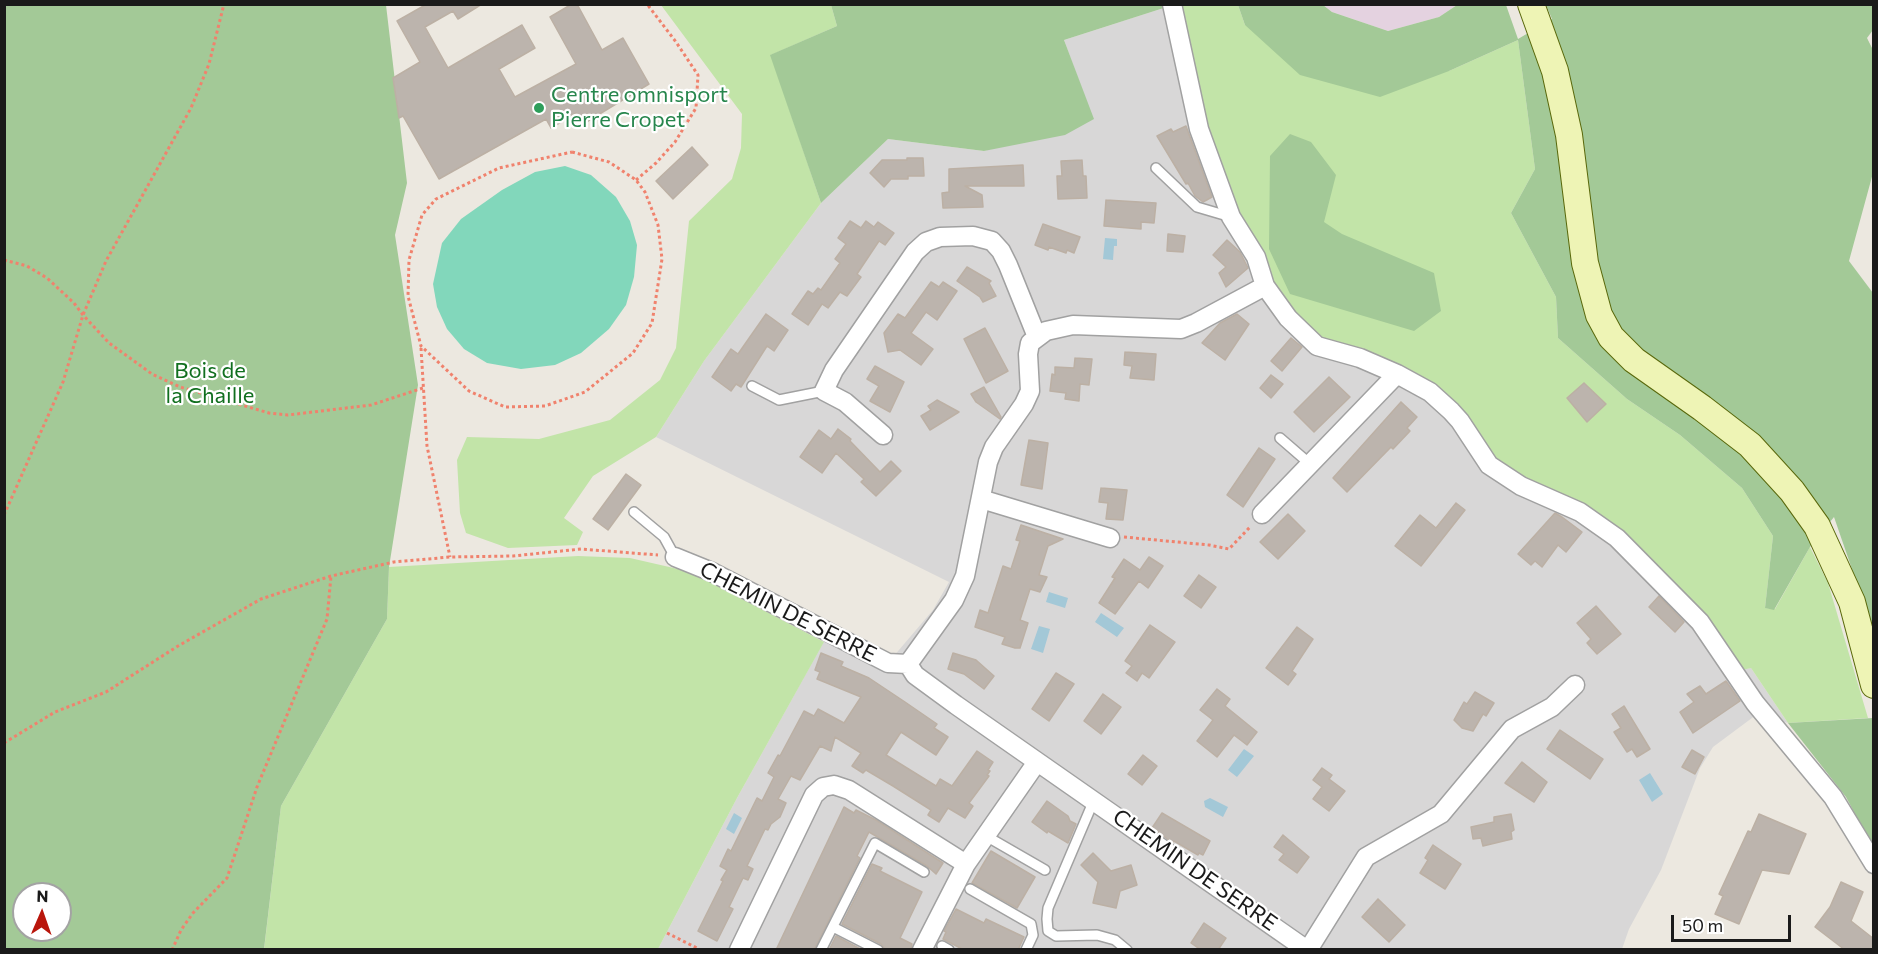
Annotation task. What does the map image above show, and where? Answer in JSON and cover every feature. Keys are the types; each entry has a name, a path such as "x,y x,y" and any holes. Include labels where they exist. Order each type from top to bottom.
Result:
{"main road":[{"path":"1531,4 1555,71 1569,135 1585,263 1599,315 1611,337 1634,360 1702,408 1750,446 1792,491 1817,526 1852,602 1874,685"}],"street":[{"path":"1172,4 1199,129 1231,217 1256,257 1265,286 1288,318 1317,346 1360,358 1430,392 1451,411 1489,465 1521,486 1580,512 1617,538 1700,622 1755,703 1833,797 1874,864"},
{"path":"883,435 845,402 824,391 834,369 915,252 926,242 940,237 973,236 992,241 1002,251 1037,337"},
{"path":"908,664 954,600 965,576 988,462 994,447 1024,404 1030,391 1028,354 1030,343 1037,337 1059,327 1073,325 1181,329 1265,286"},
{"path":"1262,514 1397,374"},
{"path":"981,499 1110,538"},
{"name":"CHEMIN DE SERRE","path":"675,557 712,572 888,663 908,664 915,675 1308,950"},
{"path":"1308,950 1366,857 1442,814 1512,729 1552,707 1575,685"},
{"path":"922,950 966,864 1037,762"},
{"path":"739,950 814,795 823,787 834,785 849,790 966,864"}],"lane":[{"path":"1156,168 1197,207 1231,217"},
{"path":"752,386 779,399 824,391"},
{"path":"1280,438 1310,464"},
{"path":"634,512 664,537 675,557"},
{"path":"1094,800 1048,908 1048,931 1056,936 1097,935 1115,940 1127,950"},
{"path":"986,836 1045,870"},
{"path":"821,950 875,843 924,872"},
{"path":"970,889 1031,924 1033,935 1026,950"},
{"path":"833,927 878,950"}],"path":[{"path":"4,515 63,382 82,315 106,261 191,108 209,64 224,4"},
{"path":"636,180 675,142 696,108 698,75 647,4"},
{"path":"421,346 469,391 505,407 545,406 585,392 633,353 652,323 662,259 658,225 645,192 636,180 609,162 572,152 499,168 436,199 422,215 409,260 408,296 421,346 428,446 450,557"},
{"path":"4,260 27,266 47,278 74,303 82,315 109,343 152,374 180,387 269,413 288,415 371,405 423,388"},
{"path":"1110,538 1121,536 1229,549 1262,514"},
{"name":"CHEMIN DE SERRE","path":"4,743 55,712 106,692 178,646 261,599 331,576 394,562 450,557 513,556 581,549 675,557"},
{"path":"172,950 181,930 193,913 227,878 257,787 327,619 331,576"},
{"path":"667,933 701,950"}],"shaded area":[{"path":"1173,5 1359,349 1586,508 1695,606 1715,627 1742,669 1751,668 1788,723 1756,715 1713,747 1700,768 1661,870 1629,929 1622,949 658,949 737,798 831,629 893,657 933,610 949,582 656,437 704,361 821,203 888,139 984,151 1093,119 1064,40"},
{"path":"1323,5 1457,5 1439,17 1388,31 1332,12"}],"green space":[{"name":"Bois de la Chaille","path":"5,5 386,5 407,183 395,235 418,385 389,567 387,619 281,806 264,949 5,950"},
{"path":"661,5 831,5 837,26 771,55 821,203 704,361 656,437 593,476 564,518 583,532 577,545 508,548 466,533 460,513 457,460 467,437 539,439 610,420 660,380 676,348 689,221 732,179 741,148 742,114"},
{"path":"831,5 1173,5 1064,40 1094,119 1065,135 984,151 888,139 821,203 770,55 837,26"},
{"path":"1176,5 1238,5 1245,25 1449,71 1518,40 1535,169 1511,213 1556,297 1558,338 1627,399 1680,435 1742,488 1773,536 1765,608 1775,609 1810,547 1828,583 1868,718 1788,723 1751,668 1742,670 1715,627 1609,526 1520,480 1497,462 1466,417 1324,342 1300,321 1274,285 1264,260 1240,218 1202,119"},
{"path":"1238,5 1323,5 1332,12 1388,31 1439,17 1457,5 1506,5 1518,39 1552,19 1546,5 1873,5 1873,30 1867,38 1873,50 1873,173 1849,261 1873,293 1873,630 1834,517 1810,547 1774,610 1765,608 1773,536 1742,488 1680,435 1627,399 1558,338 1556,297 1511,213 1535,169 1518,40 1449,71 1380,97 1300,75 1245,25"},
{"path":"1290,134 1311,142 1336,175 1324,222 1342,234 1434,273 1441,311 1414,331 1290,294 1269,249 1270,156"},
{"path":"565,166 591,175 616,197 630,221 637,245 634,277 626,305 609,329 581,353 555,365 521,369 487,363 464,349 447,329 437,307 433,284 442,243 461,219 502,190 535,172"},
{"path":"578,556 630,558 678,569 702,578 824,642 737,798 658,949 264,950 281,806 387,619 389,567"},
{"path":"1873,718 1873,848 1846,797 1788,723"}],"water":[{"path":"1105,238 1117,239 1113,260 1103,259"},
{"path":"1049,592 1068,598 1065,608 1046,602"},
{"path":"1101,613 1124,628 1117,637 1095,622"},
{"path":"1039,626 1050,629 1043,653 1031,649"},
{"path":"1244,749 1254,756 1237,777 1228,770"},
{"path":"1650,773 1663,794 1652,802 1639,780"},
{"path":"1210,798 1228,807 1223,817 1205,807 1204,801"},
{"path":"734,813 742,818 734,834 726,829"}],"building":[{"path":"427,4 482,4 458,19 453,11 425,27 448,68 522,25 535,48 499,69 515,97 576,64 550,17 572,4 577,4 602,50 623,38 649,84 583,124 576,113 551,128 546,119 439,179 403,116 399,118 393,78 420,62 397,21"},
{"path":"1186,126 1212,197 1203,202 1195,196 1188,183 1186,184 1157,136 1171,129 1173,132"},
{"path":"692,147 708,165 673,199 656,181"},
{"path":"907,158 923,158 924,176 891,179 884,187 870,173 882,160 907,160"},
{"path":"1082,160 1083,176 1086,176 1087,198 1058,199 1057,176 1062,176 1061,161"},
{"path":"1023,165 1024,186 965,186 982,195 983,207 943,208 942,193 949,192 949,169"},
{"path":"1106,200 1156,203 1154,223 1141,222 1141,229 1104,226"},
{"path":"850,221 861,228 866,221 874,227 878,222 894,233 885,245 879,241 857,274 861,277 847,296 840,292 828,308 822,304 808,325 792,314 808,291 813,294 818,288 821,290 840,263 835,259 846,244 838,238"},
{"path":"1043,224 1080,237 1074,253 1067,250 1066,253 1049,247 1048,250 1035,245"},
{"path":"1168,234 1185,236 1183,252 1167,251"},
{"path":"1227,240 1240,252 1248,268 1226,287 1219,273 1226,267 1213,255"},
{"path":"967,267 991,281 989,283 996,296 983,302 980,297 957,281"},
{"path":"931,282 939,287 943,282 957,291 937,320 926,312 911,333 933,349 921,365 900,350 888,352 884,333 898,314 905,318"},
{"path":"766,314 788,330 774,351 767,346 741,387 736,384 731,391 712,377 731,349 738,354"},
{"path":"1237,314 1249,324 1225,360 1202,343 1220,323"},
{"path":"985,328 1008,371 986,383 964,339"},
{"path":"1291,338 1302,347 1282,371 1271,361"},
{"path":"1125,352 1156,354 1154,380 1130,378 1132,366 1124,365"},
{"path":"1075,358 1092,359 1089,385 1080,384 1079,401 1065,399 1066,393 1050,391 1055,367 1074,368"},
{"path":"875,366 904,382 890,412 870,401 879,386 867,379"},
{"path":"1271,375 1283,384 1271,398 1260,388"},
{"path":"1329,377 1350,397 1314,432 1294,412"},
{"path":"1584,383 1606,404 1587,422 1567,398"},
{"path":"984,387 1000,419 976,402 971,394"},
{"path":"937,400 959,412 930,430 921,416 931,410 928,406"},
{"path":"1401,402 1417,417 1407,428 1410,431 1347,492 1333,478"},
{"path":"838,429 851,439 850,441 880,472 891,461 901,471 876,496 861,482 864,479 836,453 822,473 800,457 819,430 831,439"},
{"path":"1029,440 1048,443 1042,489 1021,485"},
{"path":"1259,448 1275,459 1243,507 1227,495"},
{"path":"626,474 641,485 608,530 593,519"},
{"path":"1101,488 1127,490 1123,520 1106,519 1108,503 1099,502"},
{"path":"1456,503 1465,510 1421,566 1395,546 1420,515 1436,528"},
{"path":"1555,513 1582,532 1566,552 1558,545 1542,567 1535,561 1531,565 1518,554"},
{"path":"1288,514 1305,531 1278,559 1260,542"},
{"path":"1021,525 1063,539 1048,546 1039,575 1047,577 1040,592 1030,589 1020,620 1028,623 1020,648 1015,648 1002,644 1005,637 975,627 980,610 988,613 1003,566 1011,569 1020,541 1016,540"},
{"path":"1149,557 1163,566 1148,588 1139,581 1115,614 1099,603 1124,559 1140,570"},
{"path":"1199,575 1216,587 1201,608 1184,596"},
{"path":"1659,596 1684,622 1675,632 1649,607"},
{"path":"1596,606 1621,634 1597,654 1587,643 1591,639 1577,623"},
{"path":"1150,625 1175,642 1149,678 1142,673 1137,681 1126,673 1132,666 1125,661"},
{"path":"1297,627 1313,639 1292,671 1296,674 1288,685 1266,668"},
{"path":"821,653 843,662 841,666 869,678 937,724 934,728 948,737 936,755 901,732 886,755 936,786 940,779 952,786 977,751 993,762 988,770 990,771 987,775 989,776 969,803 973,806 965,818 948,808 939,822 928,815 931,810 866,770 863,773 852,766 861,753 835,737 831,751 820,746 800,780 791,776 778,799 786,803 780,817 771,824 768,830 765,829 747,866 753,869 748,880 743,878 729,907 733,909 717,941 698,931 727,870 720,866 728,849 731,851 757,798 762,801 774,777 768,773 778,755 780,756 804,711 814,716 818,709 844,723 861,697 817,679 820,672 815,670"},
{"path":"953,653 976,660 994,676 984,689 964,674 948,669"},
{"path":"1056,673 1074,684 1049,721 1032,709"},
{"path":"1726,681 1740,701 1693,733 1680,712 1694,702 1687,694 1700,686 1706,694"},
{"path":"1217,689 1230,699 1225,706 1257,732 1247,745 1234,735 1217,757 1197,741 1213,720 1200,710"},
{"path":"1475,692 1494,703 1486,716 1483,714 1473,731 1462,728 1454,720 1464,702 1467,704"},
{"path":"1103,694 1121,707 1101,734 1084,721"},
{"path":"1624,706 1650,749 1637,757 1632,749 1627,752 1614,732 1621,728 1612,714"},
{"path":"1560,730 1603,759 1590,779 1547,749"},
{"path":"1692,750 1704,757 1695,774 1682,767"},
{"path":"1143,755 1157,766 1142,785 1128,774"},
{"path":"1522,762 1547,782 1534,802 1505,783"},
{"path":"1322,768 1332,775 1329,779 1345,791 1329,811 1313,799 1322,787 1313,780"},
{"path":"1047,801 1076,824 1068,843 1048,831 1047,833 1032,822"},
{"path":"844,807 876,820 943,863 936,874 927,866 869,832 857,856 860,858 814,950 776,950"},
{"path":"1162,813 1210,841 1203,855 1199,853 1198,855 1174,841 1173,843 1152,828"},
{"path":"1511,814 1514,830 1511,832 1512,839 1483,846 1481,838 1473,839 1471,827 1494,822 1494,817"},
{"path":"1759,814 1806,834 1789,874 1762,870 1739,924 1715,914 1723,896 1719,894 1748,831 1751,832"},
{"path":"1283,835 1309,857 1297,873 1279,860 1284,854 1274,847"},
{"path":"1433,845 1461,864 1445,889 1420,873"},
{"path":"991,851 1035,877 1017,908 972,883"},
{"path":"1093,853 1111,871 1131,865 1137,885 1120,891 1116,908 1093,903 1098,882 1081,865"},
{"path":"872,864 882,868 880,871 922,892 900,938 912,944 911,950 885,950 881,944 842,924"},
{"path":"1841,882 1863,892 1851,921 1874,939 1874,950 1845,950 1815,927 1830,907"},
{"path":"1378,899 1405,925 1389,942 1362,917"},
{"path":"956,909 984,923 986,919 1024,937 1018,950 964,950 943,939 946,932 944,931"},
{"path":"1204,923 1226,938 1218,950 1201,950 1191,943"},
{"path":"836,936 862,950 829,950"}],"place":[{"name":"Centre omnisport Pierre Cropet","path":"539,108"}]}
